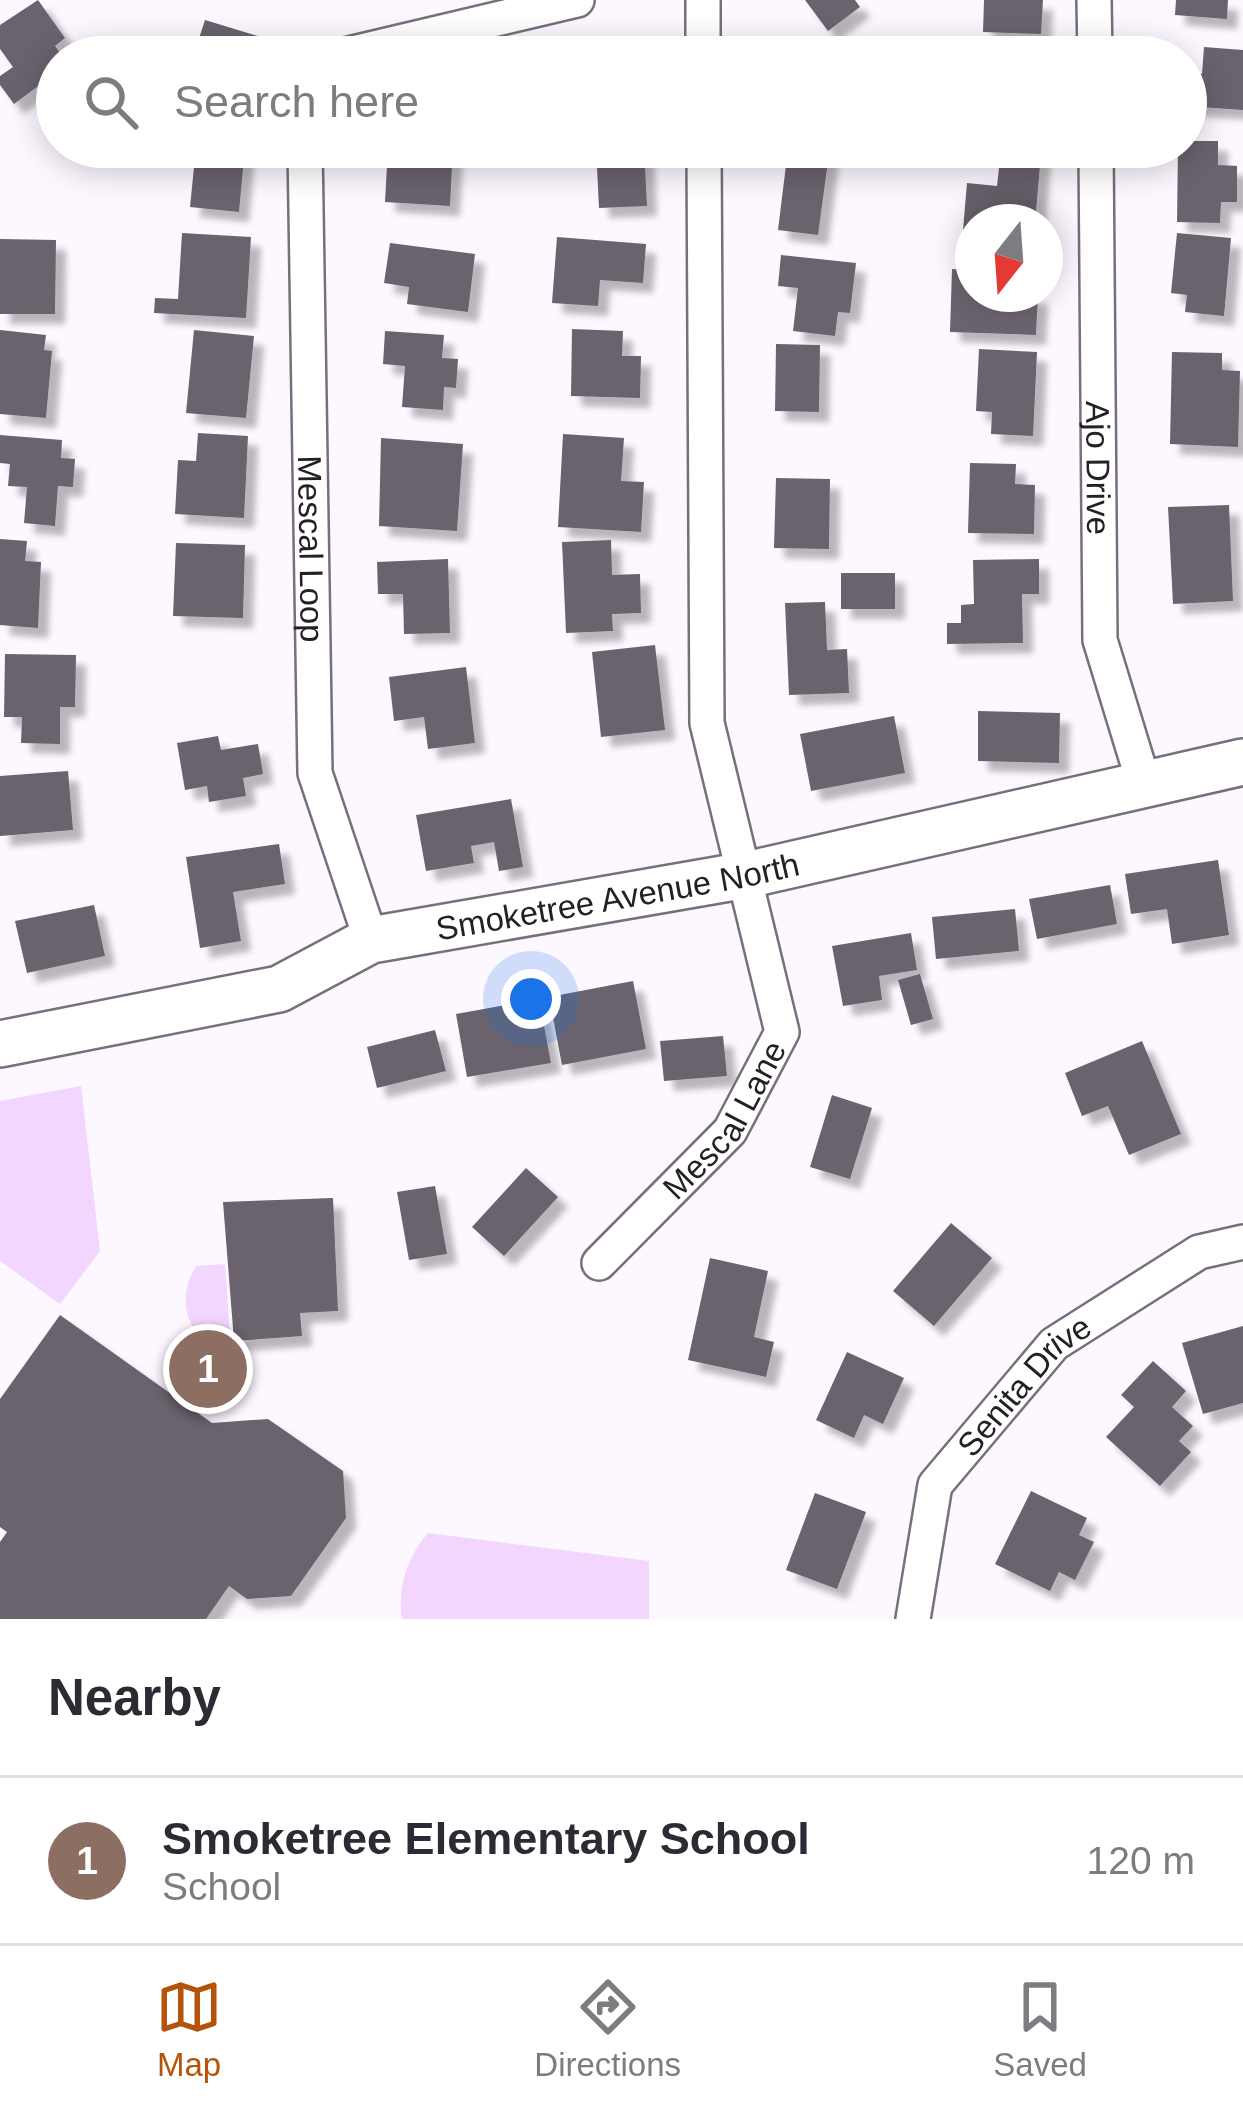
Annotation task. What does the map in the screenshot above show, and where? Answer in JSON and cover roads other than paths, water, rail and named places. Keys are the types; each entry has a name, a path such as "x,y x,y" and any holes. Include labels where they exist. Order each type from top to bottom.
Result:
{"street":[{"path":"425,36 577,0"},
{"path":"703,0 703,36"},
{"path":"1094,0 1095,36"},
{"name":"Mescal Loop","path":"305,168 315,772 371,940"},
{"path":"704,168 707,723 746,875"},
{"name":"Ajo Drive","path":"1096,168 1100,640 1144,784"},
{"name":"Smoketree Avenue North","path":"0,1044 278,989 371,940 746,875 1243,762"},
{"name":"Mescal Lane","path":"599,1263 730,1131 782,1032 746,875"},
{"name":"Senita Drive","path":"914,1619 935,1485 1054,1344 1198,1252 1243,1242"}],"place":[{"name":"Smoketree Elementary School","path":"208,1369"}]}
